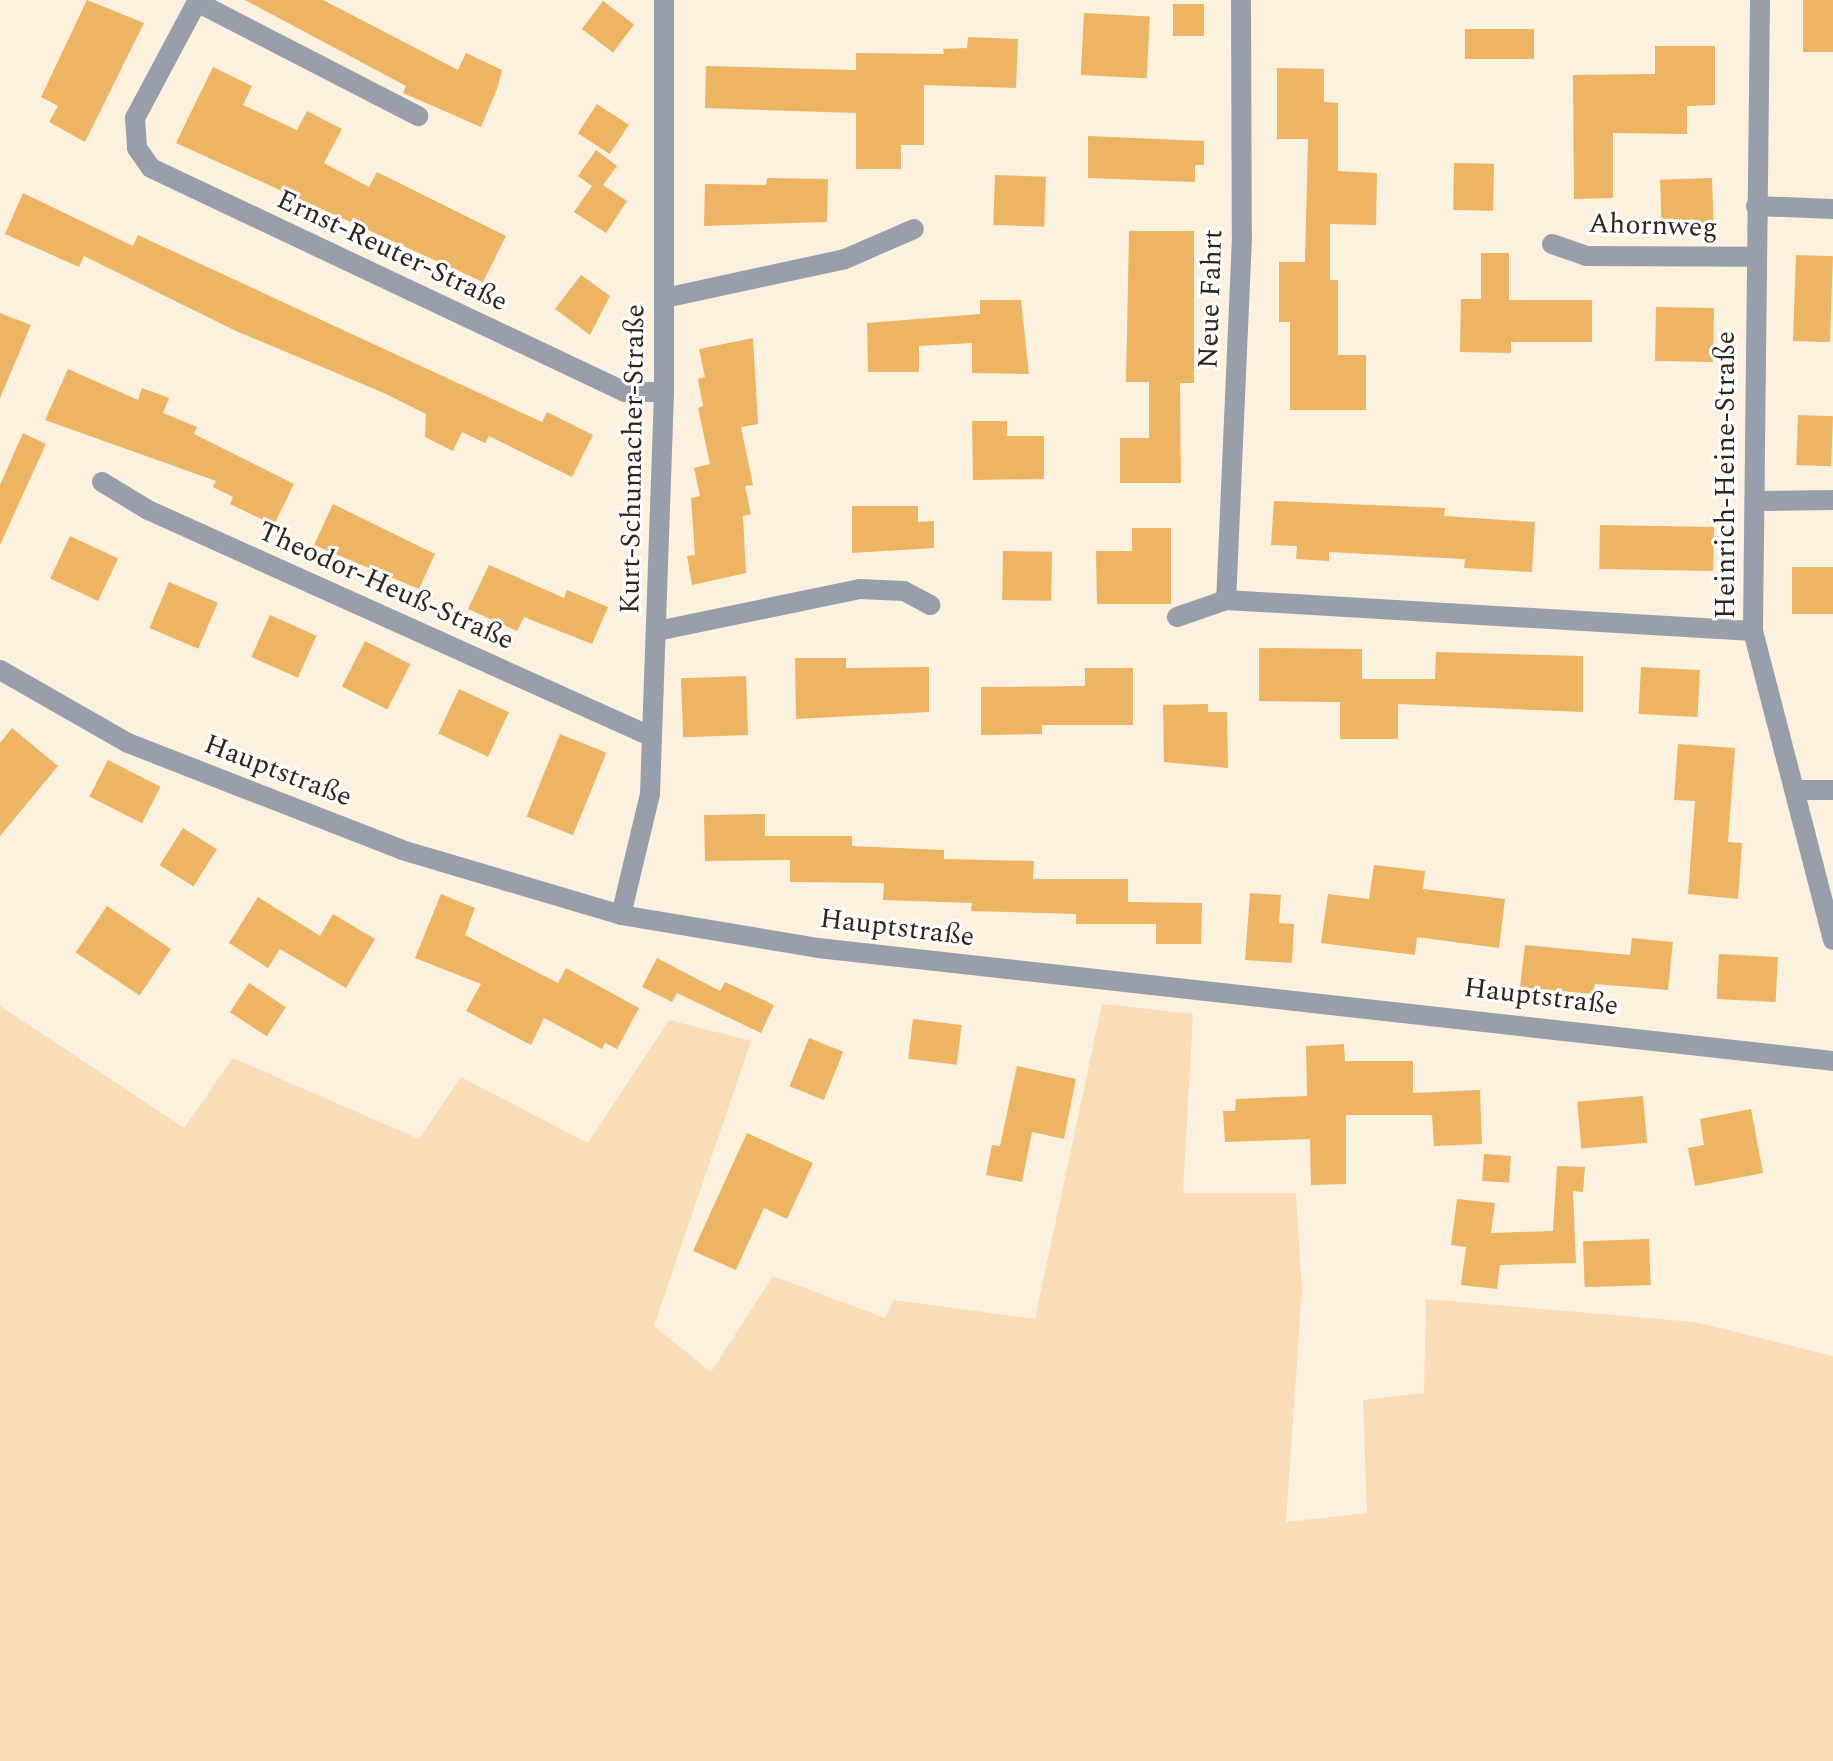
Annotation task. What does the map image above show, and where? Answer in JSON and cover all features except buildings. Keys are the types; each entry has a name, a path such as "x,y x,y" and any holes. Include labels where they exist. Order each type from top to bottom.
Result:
{"street":[{"name":"Kurt-Schumacher-Straße","path":"621,915 650,794 664,392 664,0"},
{"name":"Neue Fahrt","path":"1226,600 1242,237 1241,0"},
{"name":"Heinrich-Heine-Straße","path":"1760,0 1753,257 1753,631 1833,940"},
{"path":"198,1 418,116"},
{"name":"Ernst-Reuter-Straße","path":"198,1 135,118 137,148 151,168 625,392 664,392"},
{"path":"1756,206 1833,209"},
{"path":"665,298 845,259 914,229"},
{"name":"Ahornweg","path":"1552,244 1586,256 1753,257"},
{"name":"Theodor-Heuß-Straße","path":"102,482 148,510 650,736"},
{"path":"1755,501 1833,500"},
{"path":"657,631 859,589 904,591 930,605"},
{"path":"1177,617 1226,600 1753,631"},
{"name":"Hauptstraße","path":"0,670 143,749 402,850 621,915 818,948 1833,1061"},
{"path":"1795,790 1833,790"}],"shaded area":[{"path":"1102,1004 1193,1014 1183,1193 1296,1193 1302,1289 1286,1522 1367,1513 1363,1400 1424,1393 1426,1299 1695,1322 1833,1356 1833,1761 0,1761 0,1006 184,1128 233,1058 419,1139 461,1077 588,1143 669,1020 751,1041 654,1326 711,1372 773,1276 885,1318 894,1300 1035,1319"}]}
